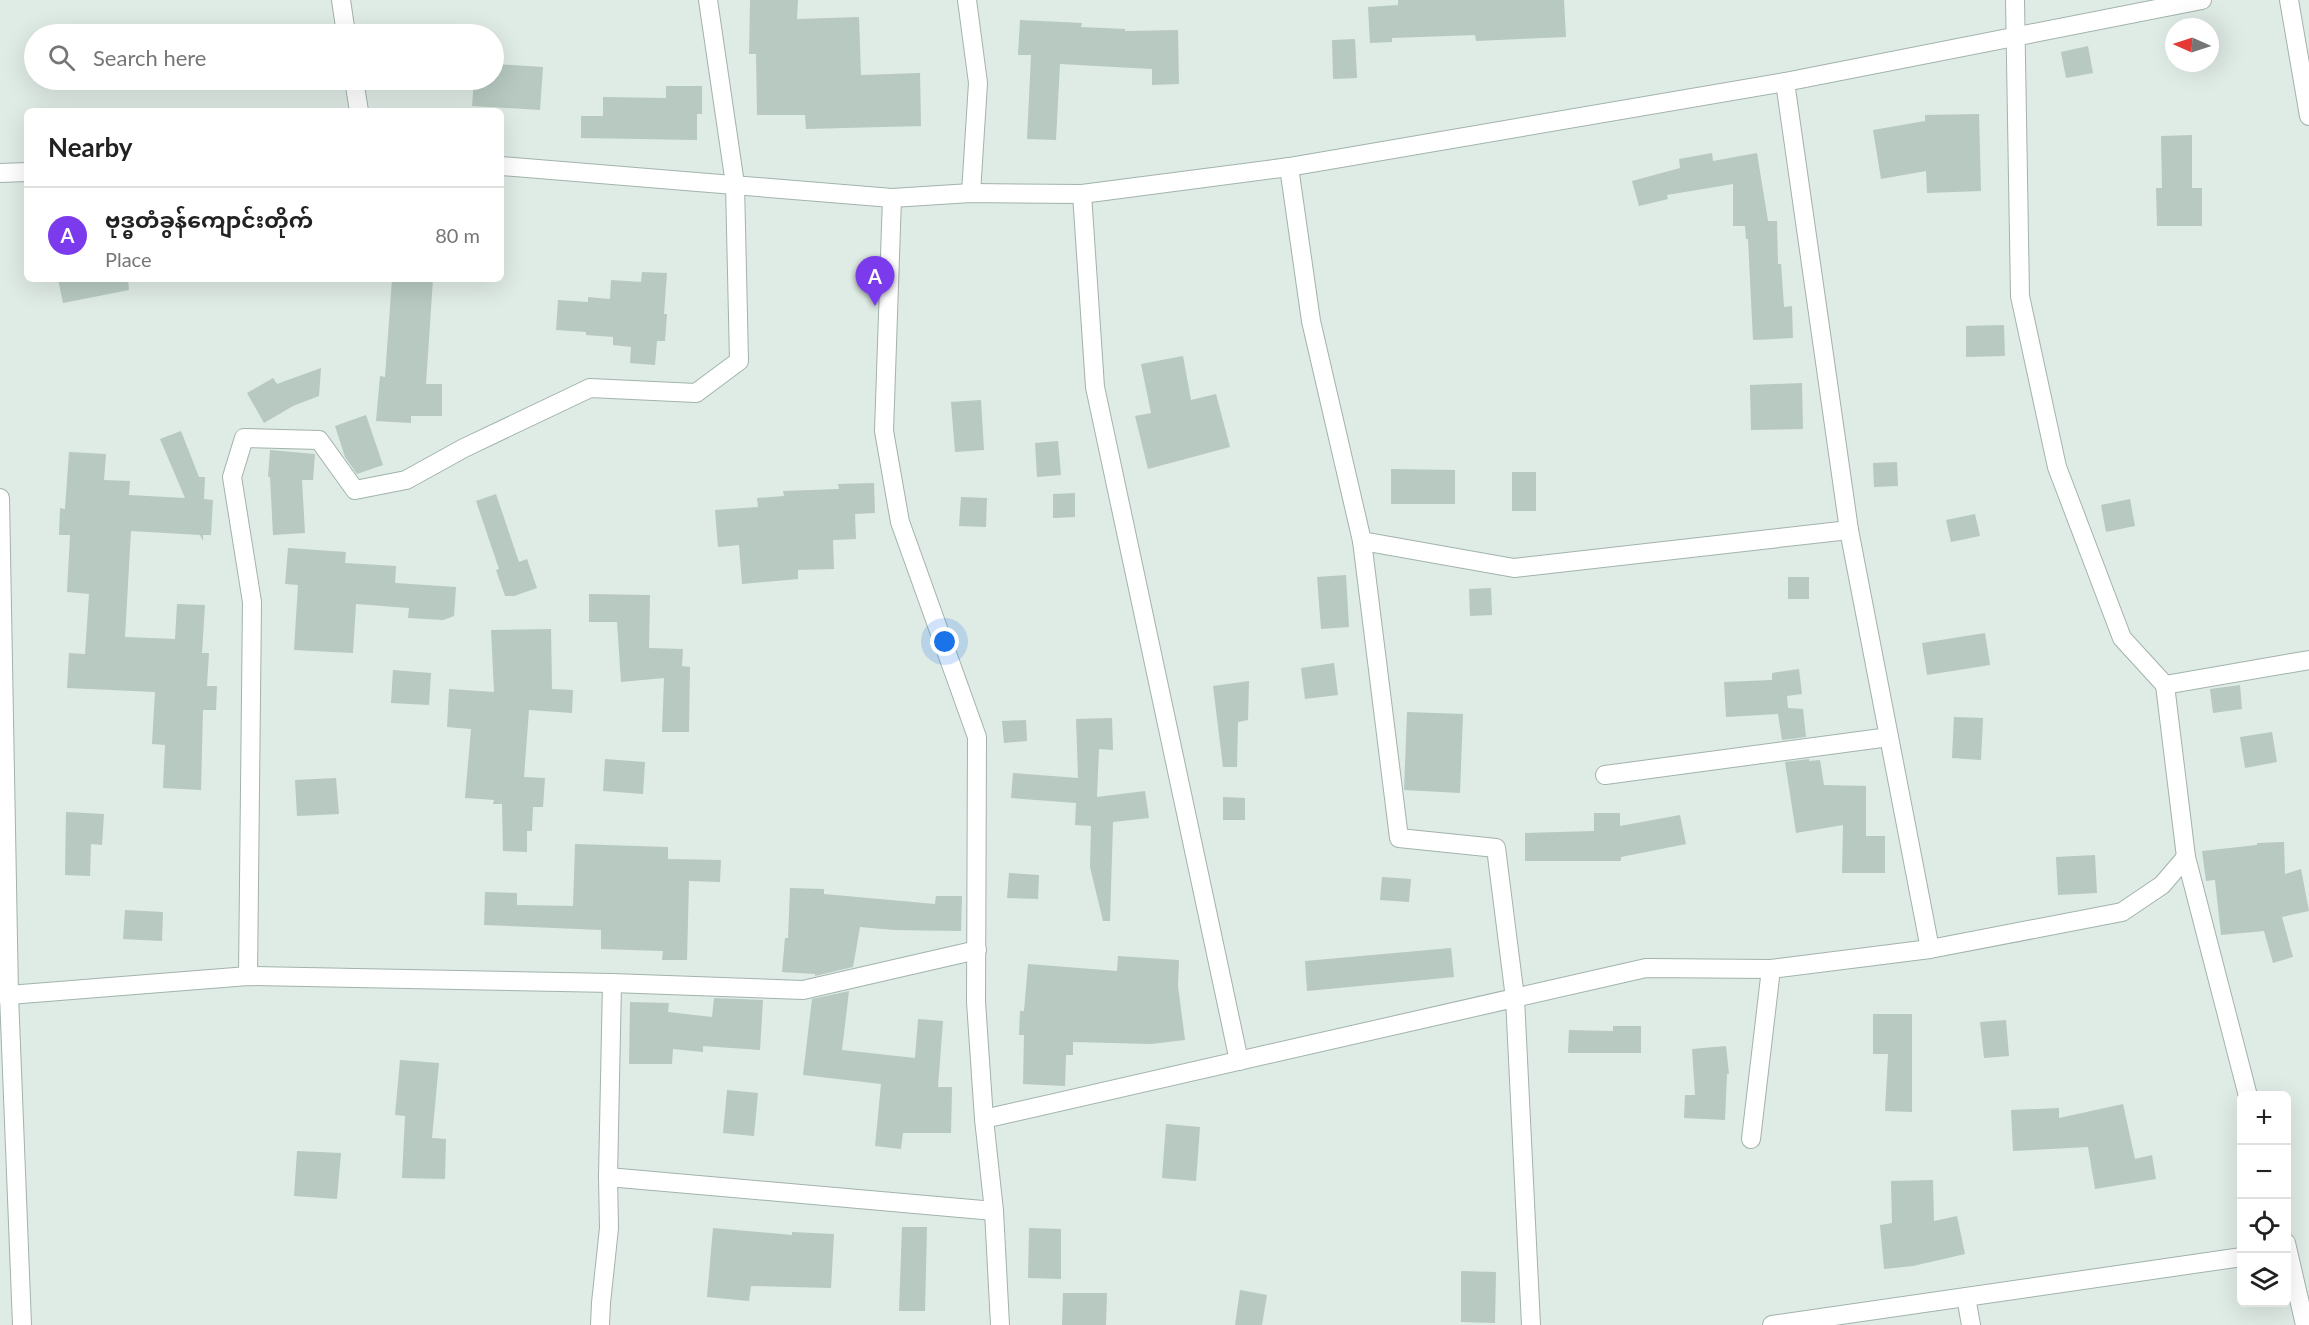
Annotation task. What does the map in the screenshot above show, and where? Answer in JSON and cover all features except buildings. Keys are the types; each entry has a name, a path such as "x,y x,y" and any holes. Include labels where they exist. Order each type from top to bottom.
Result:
{"street":[{"path":"340,0 344,24"},
{"path":"248,976 252,602 232,477 244,438 319,440 355,490 406,480 464,448 590,388 696,393 739,361 735,184 708,0"},
{"path":"967,0 978,83 971,193"},
{"path":"2015,0 2020,296 2057,468 2122,638 2164,685 2186,857 2247,1091"},
{"path":"504,166 892,198 971,193 1082,194 1289,166 1785,81 2202,0"},
{"path":"2289,0 2309,116"},
{"path":"1785,81 1849,530 1930,950"},
{"path":"356,90 359,108"},
{"path":"1289,166 1311,321 1362,541 1399,838 1496,848 1515,998 1531,1325"},
{"path":"0,173 24,172"},
{"path":"1082,194 1095,387 1239,1061"},
{"path":"892,198 884,431 900,522 977,737 976,1002 984,1119 994,1211 1000,1325"},
{"path":"0,498 5,995 22,1325"},
{"path":"1362,541 1514,568 1849,530"},
{"path":"2164,685 2309,660"},
{"path":"1605,775 1889,737"},
{"path":"984,1119 1646,968 1771,969 1930,950 2122,912 2162,885 2186,857"},
{"path":"5,995 248,976 612,983 803,990 977,950"},
{"path":"1750,1139 1771,969"},
{"path":"600,1325 609,1228 612,983"},
{"path":"608,1177 994,1211"},
{"path":"2288,1253 2306,1325"},
{"path":"1772,1325 2237,1258"},
{"path":"1966,1297 1971,1325"}],"place":[{"name":"ဗုဒ္ဓတံခွန်ကျောင်းတိုက်","path":"875,306"}]}
